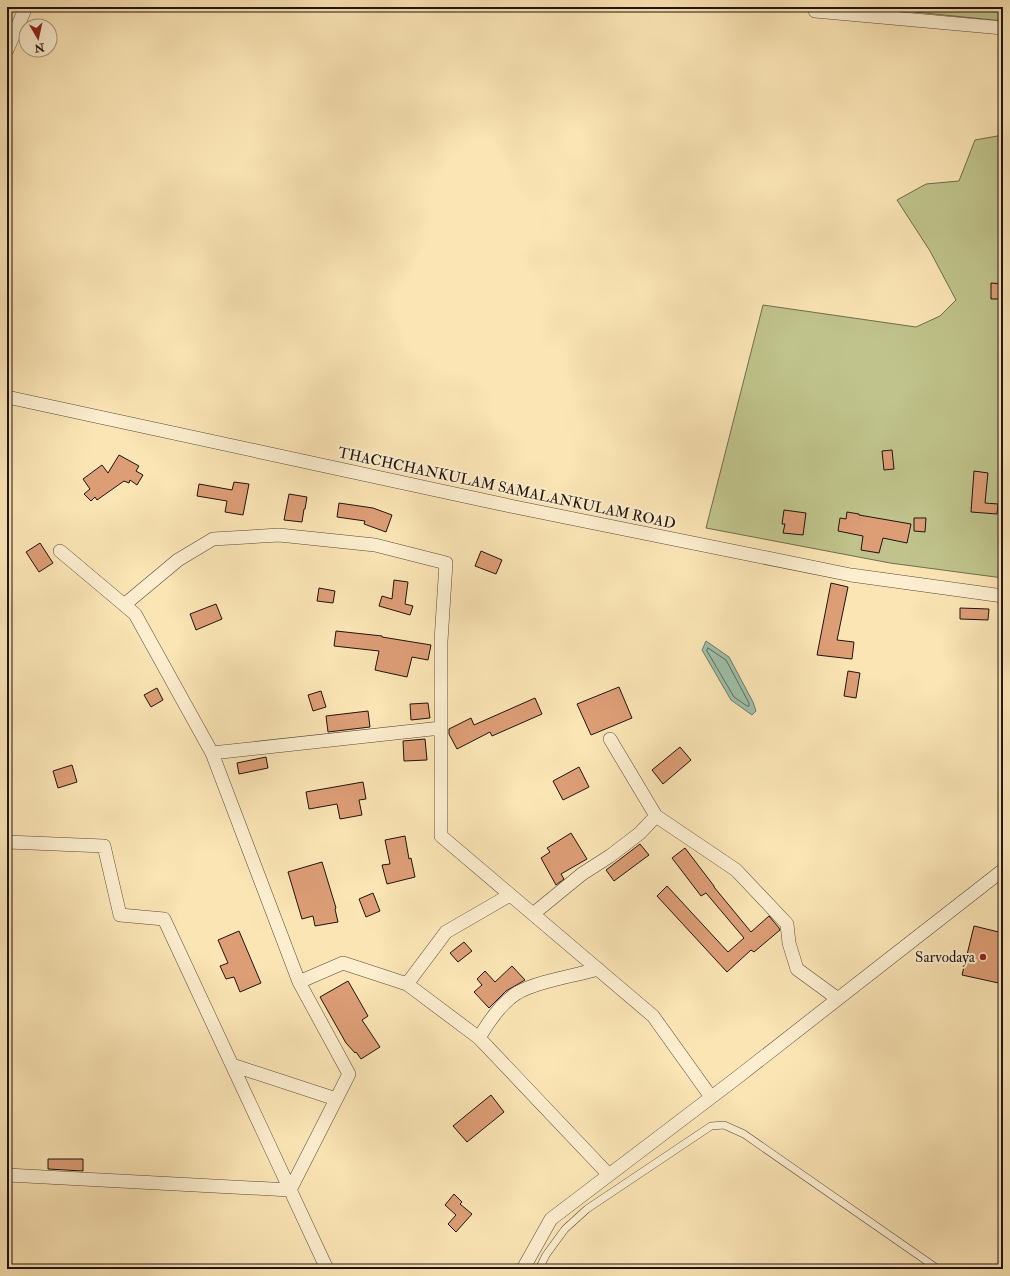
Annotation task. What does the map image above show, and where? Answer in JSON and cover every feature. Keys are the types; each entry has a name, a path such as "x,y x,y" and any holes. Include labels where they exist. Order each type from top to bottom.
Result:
{"street":[{"path":"7,50 26,7"},
{"path":"815,11 1003,28"},
{"name":"THACHCHANKULAM SAMALANKULAM ROAD","path":"7,396 510,506 851,575 1003,596"},
{"path":"124,605 178,560 213,539 279,536 375,545 446,563 441,641 441,836 653,1016 711,1097"},
{"path":"60,551 135,614 212,753 298,982 349,1074 290,1190"},
{"path":"212,753 441,728"},
{"path":"610,739 656,816 736,870 787,924 789,943 797,969 838,999"},
{"path":"533,914 582,874 610,856 640,833 656,816"},
{"path":"7,842 104,846 120,915 164,920 327,1269"},
{"path":"523,1269 551,1219 838,999 1003,870"},
{"path":"407,984 446,932 510,895"},
{"path":"298,982 343,963 407,984 479,1038 609,1175"},
{"path":"479,1038 488,1022 502,1006 516,994 529,987 598,969"},
{"path":"232,1065 336,1099"},
{"path":"7,1175 290,1190"}],"lane":[{"path":"539,1269 546,1255 565,1229 587,1209 711,1126 724,1125 744,1134 938,1269"}],"green space":[{"path":"866,7 1003,7 1003,21"},
{"path":"1003,135 1003,578 890,563 706,528 763,305 916,327 940,316 956,300 930,251 897,200 926,184 959,181 975,140"}],"water":[{"path":"706,641 729,657 753,702 756,711 752,715 731,700 702,650"}],"building":[{"path":"991,283 1003,284 1003,299 991,299"},
{"path":"892,450 894,469 884,470 882,451"},
{"path":"119,455 139,466 136,471 143,475 137,485 130,480 129,483 124,481 97,500 95,497 91,501 84,494 90,489 83,479 102,465 108,473"},
{"path":"974,471 988,473 985,503 998,504 997,514 971,512"},
{"path":"234,482 249,484 243,515 225,512 227,501 197,496 199,484 232,490"},
{"path":"289,494 307,497 302,522 284,520"},
{"path":"339,503 373,508 392,515 386,532 364,524 365,521 337,517"},
{"path":"784,510 806,513 803,535 783,533 785,524 782,524"},
{"path":"847,512 911,524 907,543 883,538 879,553 861,550 863,536 838,531 840,518 846,519"},
{"path":"914,518 926,518 925,532 914,531"},
{"path":"40,543 53,563 39,572 26,552"},
{"path":"481,551 502,560 496,574 475,566"},
{"path":"394,580 408,582 405,604 413,606 410,615 379,606 382,596 392,599"},
{"path":"831,583 848,587 837,640 854,642 852,659 817,655"},
{"path":"319,588 335,591 333,603 317,601"},
{"path":"216,604 222,619 196,630 190,614"},
{"path":"960,608 989,609 988,620 960,619"},
{"path":"336,631 382,636 431,645 428,660 412,657 407,677 375,670 379,651 334,646"},
{"path":"848,671 860,673 856,698 844,696"},
{"path":"619,687 632,718 591,735 577,704"},
{"path":"157,688 163,700 151,707 144,695"},
{"path":"321,691 326,707 313,711 308,695"},
{"path":"535,698 542,714 492,736 490,732 457,749 449,734 449,729 471,718 474,725"},
{"path":"428,703 430,718 411,720 410,704"},
{"path":"368,711 370,727 328,732 326,716"},
{"path":"425,739 427,760 404,761 403,741"},
{"path":"680,747 691,760 663,784 652,770"},
{"path":"266,757 268,768 239,774 237,763"},
{"path":"72,765 77,782 58,788 53,771"},
{"path":"579,767 589,787 563,800 553,781"},
{"path":"363,782 366,799 359,800 362,815 340,819 337,804 309,809 306,792"},
{"path":"571,833 587,859 561,874 564,879 556,885 541,858 550,852 547,848"},
{"path":"405,836 409,859 411,858 415,877 387,884 382,865 390,864 385,840"},
{"path":"640,844 649,855 614,881 606,870"},
{"path":"685,848 714,887 751,932 769,916 780,930 754,952 751,950 727,972 657,896 667,886 728,952 744,938 706,893 701,896 672,858"},
{"path":"322,862 336,908 338,922 315,926 313,916 302,919 288,872"},
{"path":"373,893 380,911 366,917 359,899"},
{"name":"Sarvodaya","path":"974,926 1003,933 1003,984 962,975"},
{"path":"239,931 261,983 240,992 234,977 226,979 220,966 228,963 218,940"},
{"path":"464,942 472,951 458,962 450,953"},
{"path":"512,966 525,980 506,991 489,1008 474,992 482,985 477,979 485,971 495,982"},
{"path":"348,981 368,1016 362,1020 380,1047 361,1059 346,1043 320,997"},
{"path":"491,1095 504,1112 467,1142 453,1126"},
{"path":"48,1159 83,1159 83,1171 48,1169"},
{"path":"454,1194 462,1202 460,1204 472,1214 456,1232 448,1224 456,1215 445,1205"}],"place":[{"name":"Sarvodaya","path":"983,957"}]}
